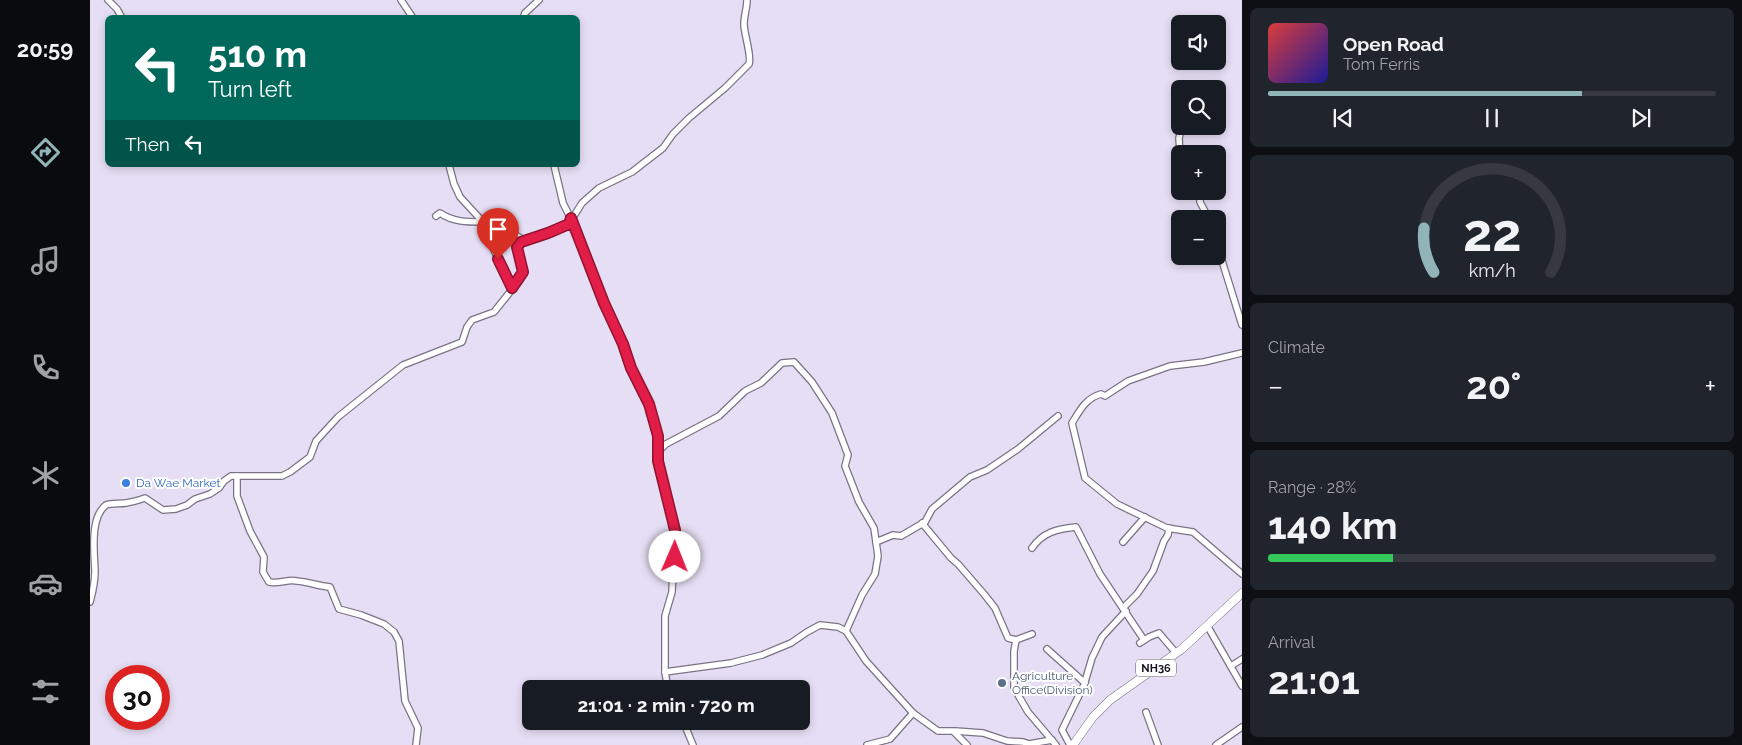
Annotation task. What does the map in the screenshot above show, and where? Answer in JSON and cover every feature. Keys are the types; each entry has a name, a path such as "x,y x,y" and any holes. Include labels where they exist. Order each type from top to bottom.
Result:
{"highway":[{"name":"NH36","path":"1072,745 1093,717 1110,700 1176,654 1208,627 1242,593"}],"street":[{"path":"108,0 117,8 120,15"},
{"path":"401,0 411,15"},
{"path":"524,15 540,0"},
{"path":"90,602 95,570 90,535 92,524 98,512 107,505 128,503 145,498 163,510 176,510 195,499 210,494 231,476 282,476 310,456 316,441 338,417 403,365 462,342 467,327 472,320 494,312 523,272 517,247 521,242 569,224 582,203 599,188 624,177 662,148 689,118 726,88 749,64 744,23 747,12 747,0"},
{"path":"450,167 460,197 483,222"},
{"path":"554,167 563,203 623,344 631,368 649,404 658,436 658,461 675,530 672,592 665,616 666,680"},
{"path":"436,216 440,213 447,218 460,221 483,222 508,231 524,240"},
{"path":"496,243 494,250 512,288"},
{"path":"1223,265 1233,302 1242,325"},
{"path":"1242,353 1204,362 1170,366 1128,381 1105,396 1101,394 1093,396 1085,403 1072,423 1085,478 1117,504 1169,528 1193,532 1242,574"},
{"path":"659,450 666,444 719,416 746,391 761,384 782,363 794,362 812,382 832,414 848,455 846,466 858,502 874,528 878,556 875,574 862,595 846,631"},
{"path":"876,542 893,535 901,536 925,522 932,509 970,477 987,470 1018,449 1058,416"},
{"path":"237,476 237,496 250,531 264,557 263,572 269,582 276,584 296,580 317,586 330,587 339,609 384,624 394,632 399,641 405,701 414,716 418,728 416,745"},
{"path":"1123,542 1145,517"},
{"path":"922,524 950,558 958,564 984,594 994,608 1008,638 1016,640 1032,634"},
{"path":"1032,548 1038,539 1055,530 1076,527 1100,574 1124,609 1142,641 1159,633 1176,654"},
{"path":"1072,745 1062,730 1085,683 1092,658 1102,637 1153,571 1168,535 1169,528"},
{"path":"665,672 731,663 790,643 820,625 838,627 846,631 866,661 912,713 938,731 983,733 1007,741 1029,744 1054,742"},
{"path":"1208,627 1242,686"},
{"path":"1016,640 1013,685 1028,712 1045,734 1054,742"},
{"path":"1047,649 1085,683"},
{"path":"1232,666 1242,659"},
{"path":"1146,712 1158,745"},
{"path":"867,745 890,739 912,713"},
{"path":"1216,745 1242,727"},
{"path":"687,730 693,745"},
{"path":"953,731 967,745"}],"place":[{"name":"Da Wae Market","path":"126,483"},
{"name":"Agriculture Office(Division)","path":"1002,683"}],"route":[{"path":"498,259 512,288 518,282 523,272 517,253 517,247 521,242 569,224 571,218 631,368 649,404 658,436 658,461 663,486 675,530 675,557"}]}
